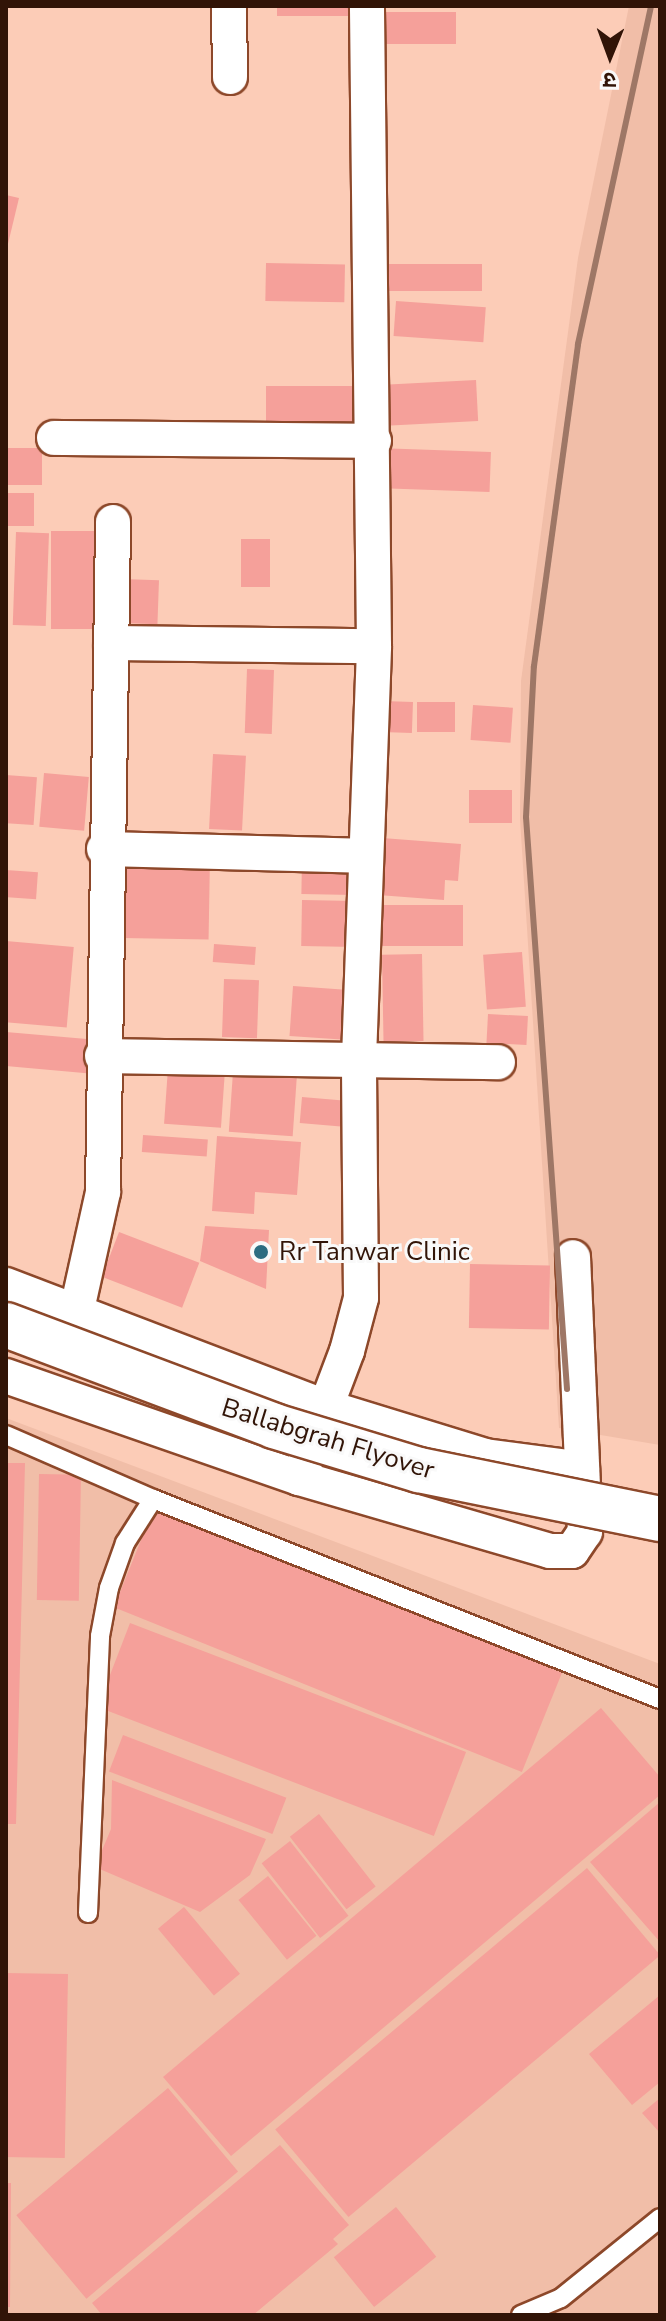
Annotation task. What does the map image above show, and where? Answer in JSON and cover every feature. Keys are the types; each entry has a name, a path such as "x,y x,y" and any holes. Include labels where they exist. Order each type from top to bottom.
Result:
{"main road":[{"name":"Ballabgrah Flyover","path":"6,1325 274,1426 419,1470 660,1519"}],"street":[{"path":"229,6 230,77"},
{"path":"299,1478 326,1407 361,1298 359,1058 363,856 374,646 367,6"},
{"path":"54,438 374,441"},
{"path":"76,1314 103,1192 104,849 113,522"},
{"path":"111,643 374,646"},
{"path":"104,849 363,856"},
{"path":"102,1056 498,1062"},
{"path":"6,1376 299,1478 560,1553 580,1545 585,1532 573,1257"},
{"path":"6,1285 326,1407 485,1456 582,1469"}],"lane":[{"path":"6,1435 153,1499 660,1699"},
{"path":"88,1913 100,1636 125,1543 153,1499"},
{"path":"521,2315 561,2298 660,2218"}],"shaded area":[{"path":"629,6 660,6 660,1445 559,1428 520,819 521,681 578,258"},
{"path":"6,1418 660,1664 660,2315 6,2315"}],"building":[{"path":"277,6 351,6 351,16 277,16"},
{"path":"374,12 456,12 456,44 374,44"},
{"path":"6,195 19,198 7,248 6,248"},
{"path":"266,263 345,264 344,302 265,301"},
{"path":"389,264 482,264 482,291 389,291"},
{"path":"396,301 486,307 483,342 394,336"},
{"path":"476,380 478,421 381,426 379,385"},
{"path":"266,386 354,386 354,423 266,423"},
{"path":"6,448 42,448 42,485 6,485"},
{"path":"377,448 491,452 490,492 376,488"},
{"path":"6,493 34,493 34,526 6,526"},
{"path":"51,531 95,531 95,629 51,629"},
{"path":"16,532 49,533 46,626 13,625"},
{"path":"241,539 270,539 270,587 241,587"},
{"path":"122,579 159,580 157,624 120,623"},
{"path":"247,669 274,670 272,734 245,733"},
{"path":"383,701 413,702 412,733 382,732"},
{"path":"417,702 455,702 455,732 417,732"},
{"path":"473,705 513,708 510,743 471,740"},
{"path":"213,754 246,756 242,831 209,829"},
{"path":"44,773 89,777 84,831 39,827"},
{"path":"6,775 37,777 34,825 6,823"},
{"path":"469,790 512,790 512,823 469,823"},
{"path":"369,837 461,844 458,881 445,880 444,900 365,894"},
{"path":"124,856 210,858 209,939 123,938"},
{"path":"302,859 354,860 353,895 301,894"},
{"path":"6,870 38,872 36,899 6,897"},
{"path":"302,900 356,901 355,947 301,946"},
{"path":"376,905 463,905 463,946 376,946"},
{"path":"6,941 74,947 67,1028 6,1022"},
{"path":"214,944 256,947 255,965 213,962"},
{"path":"522,952 526,1007 487,1010 483,955"},
{"path":"422,954 424,1041 384,1042 382,955"},
{"path":"224,979 259,980 257,1038 222,1037"},
{"path":"293,986 356,990 352,1040 290,1036"},
{"path":"488,1014 528,1016 526,1045 486,1043"},
{"path":"6,1032 90,1039 87,1073 6,1066"},
{"path":"168,1068 225,1072 221,1128 164,1124"},
{"path":"233,1072 297,1076 293,1136 229,1132"},
{"path":"302,1097 352,1101 350,1127 300,1123"},
{"path":"143,1135 208,1140 207,1156 142,1152"},
{"path":"217,1136 301,1142 297,1195 255,1192 254,1214 212,1211"},
{"path":"205,1226 269,1230 266,1289 200,1261"},
{"path":"119,1232 199,1263 182,1308 102,1277"},
{"path":"470,1264 550,1265 549,1329 469,1328"},
{"path":"6,1463 25,1463 16,1824 6,1824"},
{"path":"39,1474 81,1475 79,1601 37,1600"},
{"path":"154,1508 562,1673 522,1772 114,1607"},
{"path":"130,1623 466,1752 434,1836 98,1707"},
{"path":"601,1708 660,1777 660,1795 231,2156 163,2077"},
{"path":"123,1735 286,1798 272,1834 109,1771"},
{"path":"112,1780 266,1839 250,1875 200,1912 95,1867 111,1829"},
{"path":"660,1802 660,1942 590,1862"},
{"path":"319,1814 376,1886 346,1909 290,1837"},
{"path":"290,1841 348,1916 320,1938 262,1863"},
{"path":"587,1868 660,1956 348,2217 275,2130"},
{"path":"268,1876 316,1936 287,1960 238,1900"},
{"path":"184,1907 240,1974 214,1996 158,1929"},
{"path":"6,1973 68,1974 65,2158 6,2157"},
{"path":"660,1995 660,2082 632,2105 589,2054"},
{"path":"168,2088 238,2171 86,2299 16,2215"},
{"path":"660,2098 660,2133 642,2113"},
{"path":"280,2145 349,2225 333,2239 338,2244 253,2315 102,2315 92,2303"},
{"path":"6,2183 11,2183 10,2307 6,2307"},
{"path":"396,2207 436,2257 374,2307 334,2257"}],"railway":[{"path":"567,1389 526,817 534,666 578,344 651,6"}],"place":[{"name":"Rr Tanwar Clinic","path":"261,1252"}]}
